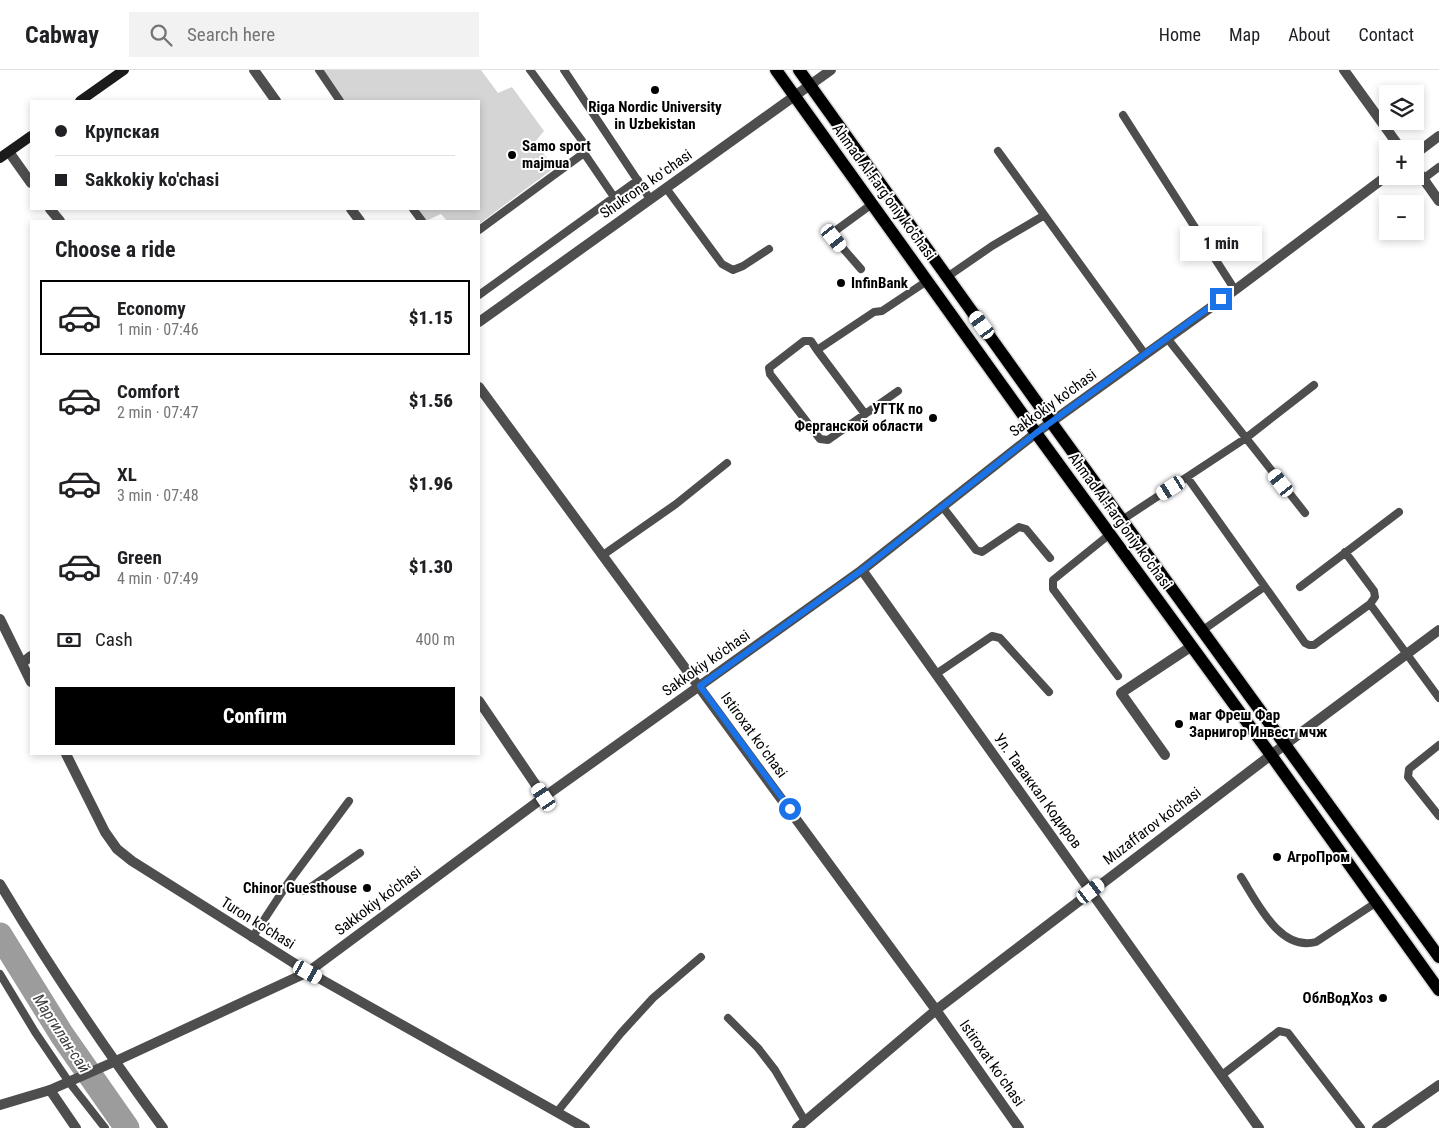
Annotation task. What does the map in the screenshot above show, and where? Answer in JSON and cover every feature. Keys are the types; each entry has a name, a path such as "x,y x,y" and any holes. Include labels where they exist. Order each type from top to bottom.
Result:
{"main road":[{"path":"81,100 124,70"},
{"name":"Ahmad Al-Farg'oniy ko'chasi","path":"776,70 1439,990"},
{"name":"Ahmad Al-Farg'oniy ko'chasi","path":"799,70 1051,422 1439,957"},
{"path":"4,155 30,137"}],"street":[{"path":"254,70 275,100"},
{"name":"Shukrona koʻchasi","path":"480,321 831,70"},
{"path":"1344,70 1395,140"},
{"path":"1424,147 1439,136"},
{"path":"4,155 30,182"},
{"path":"1424,180 1439,201"},
{"name":"Sakkokiy ko'chasi","path":"0,1105 50,1090 69,1082 308,972 544,797 862,570 1036,433 1235,290 1379,182"},
{"path":"51,210 59,220"},
{"name":"Istiroxat koʻchasi","path":"480,388 700,686 1020,1128"},
{"name":"Ул. Таваккал Кодиров","path":"862,570 1259,1128"},
{"path":"0,619 30,680"},
{"name":"Muzaffarov ko'chasi","path":"797,1128 936,1010 1271,755 1439,630"},
{"path":"1165,755 1121,693 1192,646"},
{"path":"22,663 30,657"},
{"path":"480,702 544,797"},
{"name":"Turon ko'chasi","path":"66,755 104,832 117,849 132,862 308,972 585,1128"},
{"path":"0,884 32,936 162,1128"},
{"path":"1377,1128 1439,1085"},
{"path":"50,1090 76,1128"}],"lane":[{"path":"319,70 339,100"},
{"path":"530,70 583,142 584,153 614,197"},
{"path":"564,70 650,199"},
{"path":"1123,115 1235,290"},
{"path":"998,151 1043,216 1145,354"},
{"path":"480,229 584,153"},
{"path":"1424,178 1439,167"},
{"path":"480,294 638,180"},
{"path":"666,188 722,264 733,270 743,266 769,249"},
{"path":"860,269 834,238 835,230 872,204"},
{"path":"947,277 992,246 1043,216"},
{"path":"817,350 874,312 882,311 928,281"},
{"path":"1167,338 1305,513"},
{"path":"865,414 811,341 804,341 769,368 770,374 820,439 828,440 898,391"},
{"path":"1122,520 1246,438 1314,385"},
{"path":"603,555 676,504 726,463"},
{"path":"1187,477 1264,587 1305,643 1309,645 1314,645 1370,604 1375,597 1374,591 1345,552"},
{"path":"942,506 976,550 982,552 1019,527 1026,529 1050,558"},
{"path":"1300,587 1399,512"},
{"path":"1110,534 1053,580 1054,589 1118,676"},
{"path":"1203,630 1264,587"},
{"path":"1370,604 1439,698"},
{"path":"936,674 992,636 1000,638 1049,692"},
{"path":"1439,745 1409,769 1408,777 1439,816"},
{"path":"252,938 288,883 349,801"},
{"path":"288,883 299,891 305,891 360,853"},
{"path":"1241,877 1281,934 1293,941 1307,945 1316,942 1377,902"},
{"path":"557,1112 621,1033 653,998 700,957"},
{"path":"0,974 34,1032 69,1082 105,1128"},
{"path":"728,1018 758,1048 775,1070 805,1121"},
{"path":"1222,1075 1279,1031 1288,1033 1361,1128"}],"shaded area":[{"name":"Samo sport majmua","path":"316,70 481,70 498,93 512,87 544,131 535,142 554,168 480,223 480,220 446,220 441,214 425,220 418,210 480,210 480,100 338,100"}],"waterway":[{"name":"Маргилан-сай","path":"0,935 62,1035 127,1128"}],"place":[{"name":"Riga Nordic University in Uzbekistan","path":"655,90"},
{"name":"Samo sport majmua","path":"512,155"},
{"name":"InfinBank","path":"841,283"},
{"name":"УГТК по Ферганской области","path":"933,418"},
{"name":"маг Фреш Фар Зарнигор Инвест мчж","path":"1179,724"},
{"name":"АгроПром","path":"1277,857"},
{"name":"Chinor Guesthouse","path":"367,888"},
{"name":"ОблВодХоз","path":"1383,998"}],"route":[{"path":"790,809 700,686 862,570 1036,433 1221,299"}]}
